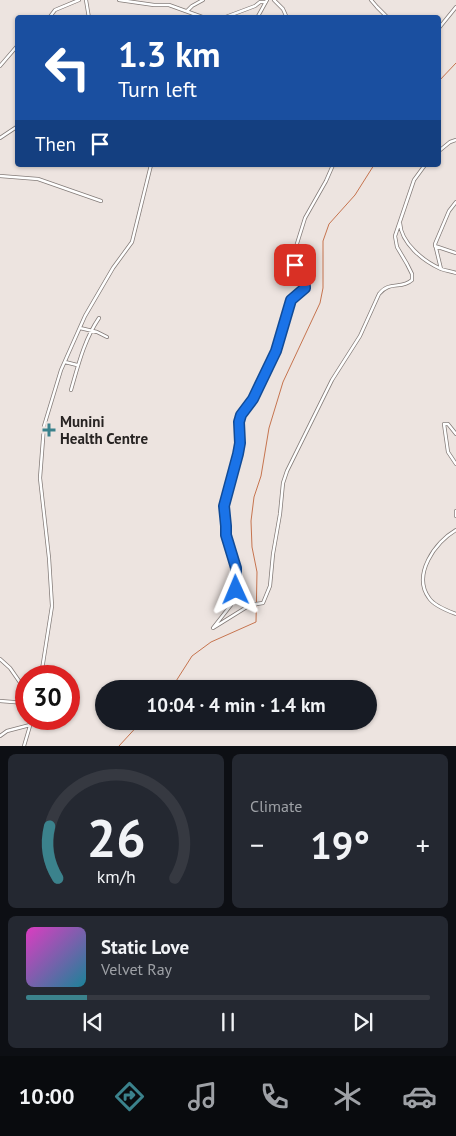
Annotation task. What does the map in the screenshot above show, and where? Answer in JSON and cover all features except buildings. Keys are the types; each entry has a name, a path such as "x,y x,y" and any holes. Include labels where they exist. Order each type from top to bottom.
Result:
{"street":[{"path":"51,15 55,10 79,0"},
{"path":"86,0 88,15"},
{"path":"119,0 169,5 196,15"},
{"path":"187,12 192,6 203,0"},
{"path":"274,0 283,9 286,15"},
{"path":"371,0 385,15"},
{"path":"231,15 266,1"},
{"path":"259,15 266,1"},
{"path":"441,26 456,7"},
{"path":"0,66 15,48"},
{"path":"0,138 15,128"},
{"path":"441,149 456,140"},
{"path":"43,665 52,606 49,558 40,483 40,462 46,417 65,362 86,314 132,242 151,167"},
{"path":"332,167 305,218 296,250 295,267 305,283 305,288 291,300 276,351 253,399 241,415 239,422 240,443 224,506 226,535 236,568 237,588 231,605 213,628 250,606 263,603 270,586 283,483 287,471 332,380 360,336 379,294 390,285 404,285 412,280 412,274 397,247 395,236 414,180 424,167"},
{"path":"0,176 38,179 101,201"},
{"path":"442,269 434,246 449,212 456,202"},
{"path":"400,222 400,229 406,243 433,265 456,273"},
{"path":"434,246 456,253"},
{"path":"70,390 77,365 91,330 99,318"},
{"path":"80,328 91,330 107,337"},
{"path":"65,362 77,365"},
{"path":"456,434 448,424 444,424 448,452 456,464"},
{"path":"456,511 456,516"},
{"path":"456,530 447,536 435,549 427,563 423,582 431,600 456,614"},
{"path":"0,659 15,675"},
{"path":"0,701 15,703"},
{"path":"0,736 7,731 15,729"},
{"path":"24,746 29,730"}],"waterway":[{"path":"441,79 456,63"},
{"path":"177,680 192,656 211,642 256,622 257,572 252,547 251,521 254,497 261,476 269,428 283,382 320,303 323,288 323,241 329,224 355,195 373,167"},
{"path":"119,746 134,730"}],"place":[{"name":"Munini Health Centre","path":"49,430"}],"route":[{"path":"236,590 237,574 226,535 224,503 238,454 240,443 238,427 241,415 250,405 277,347 291,300 306,286 296,271 295,265"}]}
